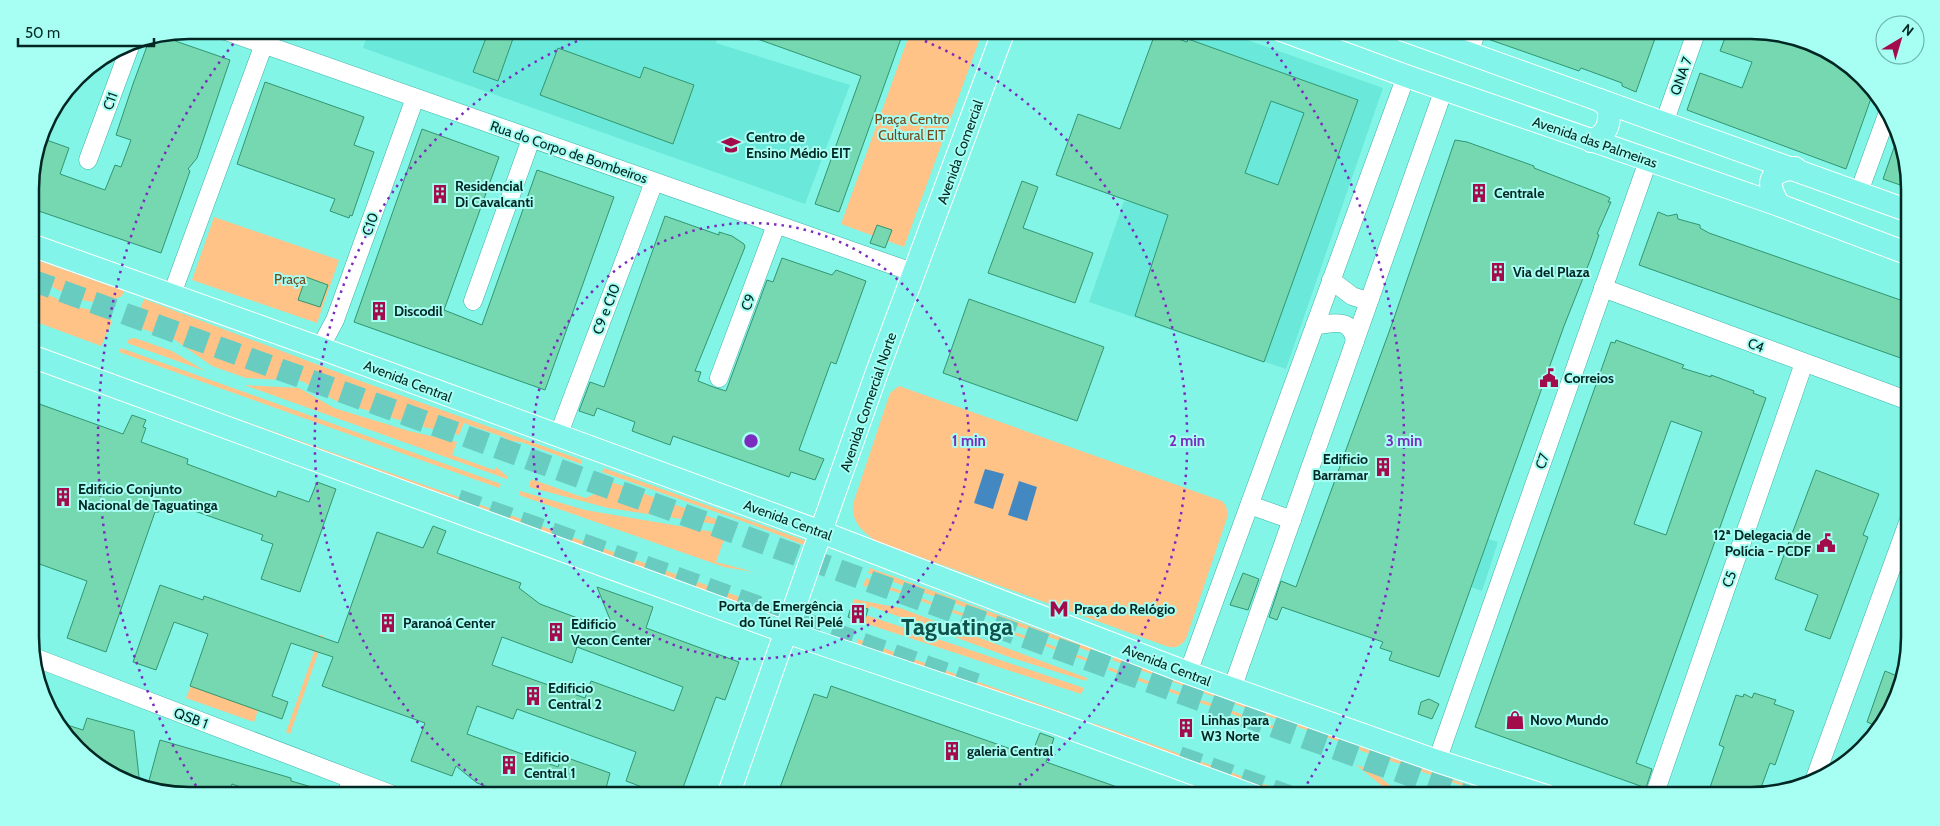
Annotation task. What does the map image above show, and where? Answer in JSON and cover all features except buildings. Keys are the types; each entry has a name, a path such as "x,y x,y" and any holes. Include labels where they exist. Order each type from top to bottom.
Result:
{"main road":[{"name":"Avenida Comercial","path":"915,273 1001,39"},
{"name":"Avenida das Palmeiras","path":"1305,39 1591,141 1779,205 1901,251"},
{"path":"1429,39 1901,207"},
{"path":"1591,141 1602,136 1608,129 1608,108 1600,100"},
{"path":"1779,205 1770,191 1772,179 1781,170 1795,168"},
{"name":"Avenida Central","path":"39,248 172,294 558,436 818,540 1232,689 1437,761 1518,787"},
{"name":"Avenida Comercial Norte","path":"818,540 877,372 915,273"},
{"path":"39,359 788,626 1230,787"},
{"path":"731,787 818,540"}],"street":[{"name":"Rua do Corpo de Bombeiros","path":"249,39 776,226 915,273"},
{"path":"1469,53 1474,39"},
{"name":"QNA 7","path":"1664,123 1694,39"},
{"path":"172,294 264,44"},
{"name":"C11","path":"88,160 128,52"},
{"path":"1188,673 1406,76"},
{"path":"1232,689 1444,89"},
{"name":"C10","path":"320,348 335,320 414,98"},
{"path":"1860,192 1885,121"},
{"path":"474,301 530,139"},
{"name":"C7","path":"1437,761 1648,160"},
{"name":"C9 e C10","path":"558,436 654,182"},
{"name":"C9","path":"720,378 776,226"},
{"path":"1331,280 1352,296 1364,300 1370,298"},
{"name":"C4","path":"1603,288 1901,398"},
{"path":"1315,325 1340,323 1347,325 1353,330 1355,341"},
{"name":"C5","path":"1657,787 1804,363"},
{"path":"1250,504 1292,520"},
{"path":"1816,773 1901,541"},
{"name":"QSB 1","path":"41,660 373,787"},
{"path":"349,787 352,779"}],"shaded area":[{"name":"Centro de Ensino Médio EIT","path":"366,39 717,39 716,43 850,85 805,204 363,48"},
{"path":"1195,39 1244,39 1383,88 1286,369 1089,302 1124,201 1151,206 1165,117"},
{"path":"1457,529 1498,542 1482,591 1443,577"}],"green space":[{"name":"Praça Centro Cultural EIT","path":"908,39 980,39 904,247 841,224"},
{"name":"Praça","path":"214,217 339,260 317,323 192,280"},
{"path":"39,261 124,291 122,296 97,302 85,301 63,293 39,277"},
{"path":"39,289 66,303 105,311 112,322 101,346 39,323"},
{"path":"144,299 366,383 582,460 581,464 521,442 505,440 506,438 464,423 459,435 419,426 336,401 302,381 246,378 212,366 175,340 140,328 135,322"},
{"path":"135,338 172,351 205,371 127,343 129,339"},
{"path":"121,348 501,484 499,488 119,352"},
{"path":"110,374 495,510 494,512 110,376"},
{"path":"244,385 299,388 334,408 409,431 457,442 452,455 494,470 496,467 508,477 507,479"},
{"name":"Praça do Relógio","path":"899,386 1222,501 1226,506 1228,515 1184,642 1175,647 1166,646 876,541 867,534 856,521 853,504 890,393"},
{"path":"604,468 806,541 804,545 602,472"},
{"path":"600,478 741,528 608,508 529,487 531,479 585,498 595,494"},
{"path":"520,491 585,510 726,534 716,562 754,572 724,567 519,495"},
{"path":"510,515 782,612 778,621 509,518"},
{"path":"870,568 1095,650 1094,653 868,573"},
{"path":"866,578 1089,659 1089,662 893,591 863,586"},
{"path":"854,599 900,608 1087,678 1086,681 1009,657 870,606 868,609 852,604"},
{"path":"866,615 1084,688 1081,694 864,623"},
{"path":"320,635 324,636 290,734 286,732"},
{"path":"858,639 1068,714 1067,716 855,648"},
{"path":"1114,657 1341,740 1340,742 1112,660"},
{"path":"1109,667 1283,729 1285,733 1108,670"},
{"path":"191,686 258,710 254,722 186,698"},
{"path":"1093,723 1272,787 1256,787 1092,728"},
{"path":"1360,747 1473,787 1466,787 1359,750"},
{"path":"1356,765 1370,769 1392,787 1384,787"}],"water":[{"path":"985,469 1004,474 993,509 974,503"},
{"path":"1019,481 1037,487 1027,521 1008,515"}],"tunnel":[{"path":"39,283 1442,787"},
{"path":"458,500 984,687"},
{"path":"1179,757 1264,787"}],"place":[{"name":"Centro de Ensino Médio EIT","path":"731,145"},
{"name":"Centrale","path":"1479,193"},
{"name":"Residencial Di Cavalcanti","path":"440,194"},
{"name":"Via del Plaza","path":"1498,272"},
{"name":"Discodil","path":"379,311"},
{"name":"Correios","path":"1549,378"},
{"name":"Edificio Barramar","path":"1383,467"},
{"name":"Edifício Conjunto Nacional de Taguatinga","path":"63,497"},
{"name":"12ª Delegacia de Polícia - PCDF","path":"1826,543"},
{"name":"Praça do Relógio","path":"1059,609"},
{"name":"Porta de Emergência do Túnel Rei Pelé","path":"858,614"},
{"name":"Paranoá Center","path":"388,623"},
{"name":"Edificio Vecon Center","path":"556,632"},
{"name":"Edificio Central 2","path":"533,696"},
{"name":"Novo Mundo","path":"1515,720"},
{"name":"Linhas para W3 Norte","path":"1186,728"},
{"name":"galeria Central","path":"952,751"},
{"name":"Edificio Central 1","path":"509,765"}],"district":[{"name":"Taguatinga","path":"957,626"}]}
